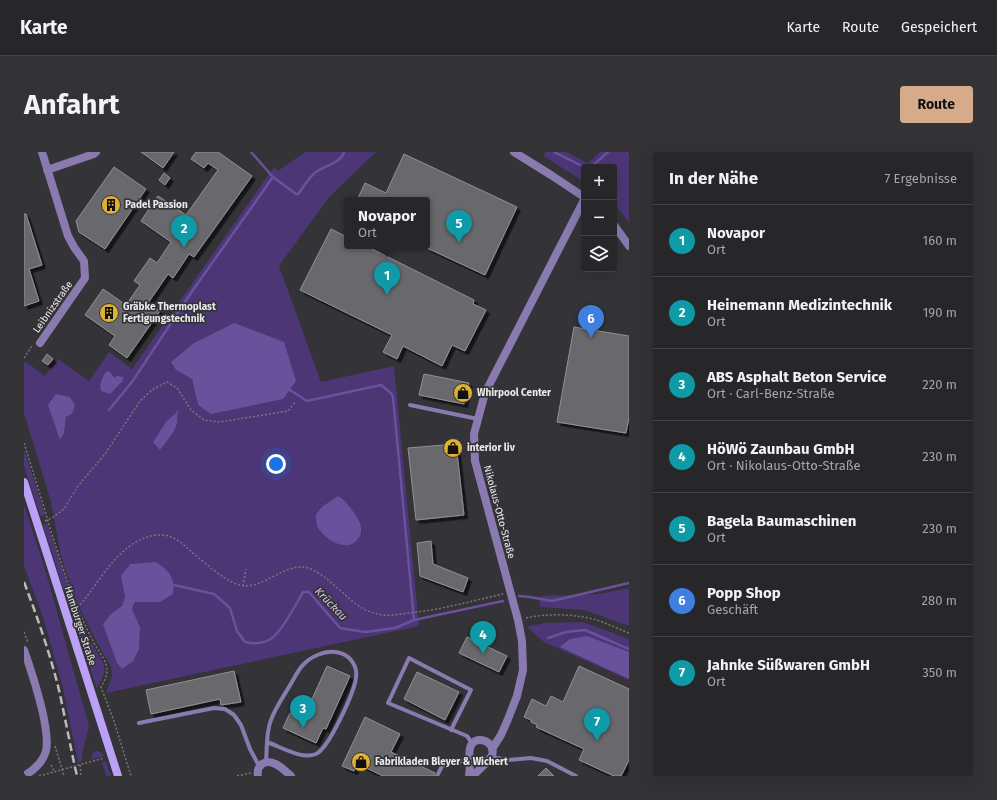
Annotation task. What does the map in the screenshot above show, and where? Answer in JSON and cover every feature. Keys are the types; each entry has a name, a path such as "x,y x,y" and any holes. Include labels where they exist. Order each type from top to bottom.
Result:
{"main road":[{"name":"Hamburger Straße","path":"24,482 118,776"}],"street":[{"name":"Leibnizstraße","path":"40,343 85,278 84,261 68,236 42,152"},
{"path":"47,170 96,152"},
{"path":"514,152 581,195"},
{"name":"Nikolaus-Otto-Straße","path":"472,776 492,753 501,735 517,696 523,670 522,641 518,620 475,461 474,434 485,393 581,206"},
{"path":"617,229 629,246"},
{"path":"24,650 42,711 47,736 46,752 41,763 32,772 24,776"},
{"path":"469,776 470,748 473,743 478,740 485,740 491,746 492,753"},
{"path":"260,770 274,763 291,776"}],"lane":[{"path":"410,405 478,419"},
{"path":"260,770 267,742 270,721 302,665 321,654 333,652 344,654 351,659 357,676 355,684 331,737 322,750 316,754 304,755 267,742"},
{"path":"451,730 471,690 409,658 388,703 451,730 467,736 473,743"},
{"path":"138,723 214,708 225,709 234,715 241,725 260,770"},
{"path":"492,753 508,760 531,758 547,761 576,776"},
{"path":"437,776 442,766 470,759"}],"path":[{"path":"24,358 35,342 40,343"},
{"path":"37,524 52,518 64,509 78,486 105,454 140,402 152,390 167,382 177,388 191,410 204,420 220,422 288,411 295,402"},
{"path":"24,444 66,580 86,628 105,662 108,672 101,687 114,721 131,776"},
{"path":"65,612 82,603 112,561 126,549 141,540 157,535 170,536 181,542 206,565 235,584 243,586 258,584 288,570 299,567 310,569 322,575 362,608 380,615 419,612 511,592"},
{"path":"243,586 246,569"},
{"path":"518,620 528,617 558,615 578,616 597,620 629,633"},
{"path":"39,776 112,755"},
{"path":"80,765 82,776"},
{"path":"51,766 54,771"},
{"path":"62,769 64,776"},
{"path":"237,776 260,770"}],"shaded area":[{"path":"305,152 376,152 329,197 279,266 321,382 394,366 419,626 106,693 112,676 111,667 76,601 61,556 51,502 24,413 24,363 25,361 45,376 58,359 89,381 109,352 132,369 274,167 278,171","holes":["234,323 198,405 192,379 194,343","111,374 123,381 115,390","72,414 66,417 64,433 60,439 53,417","338,496 353,512 362,533 323,506","121,576 160,602 136,602 132,609 140,627 111,614 122,607 125,597"]},
{"path":"545,152 566,152 588,163 600,152 629,152 629,222 617,208 617,164 581,164 581,180 544,156"},
{"path":"234,323 284,342 296,381 283,399 211,414 198,405 192,379 176,370 171,362 194,343"},
{"path":"109,371 114,377 123,377 123,381 110,394 101,391 100,388 103,377 106,372"},
{"path":"56,394 70,397 75,405 72,414 66,417 64,433 60,440 48,405"},
{"path":"179,410 177,415 177,425 160,450 153,442 166,422"},
{"path":"24,449 45,515 43,517 40,515 24,467"},
{"path":"338,496 349,506 357,517 361,528 359,538 354,543 349,545 341,545 329,539 322,533 317,525 316,514 323,506"},
{"path":"24,505 45,569 89,726 82,753 82,761 78,763 63,688 43,617 24,566"},
{"path":"47,523 75,606 69,607 43,525"},
{"path":"156,562 170,575 174,588 173,594 160,602 135,602 132,609 140,627 139,649 133,661 122,669 117,663 103,624 111,614 122,606 125,597 121,576 130,564"},
{"path":"629,588 629,626 584,610 540,607 540,596 600,594"},
{"path":"76,611 85,632 103,662 105,671 97,689 72,615"},
{"path":"583,622 629,639 629,680 544,642 527,627 545,623"},
{"path":"587,636 629,652 629,679 560,647 570,639"},
{"path":"96,751 101,752 104,756 91,760 92,754"},
{"path":"106,761 111,776 104,776 106,775 102,763"}],"building":[{"path":"141,152 174,152 163,168"},
{"path":"196,152 218,152 252,176 194,257 189,254 173,278 168,274 148,303 160,311 127,358 109,345 115,336 85,315 103,289 126,305 140,285 134,281 150,258 157,263 171,242 141,221 158,196 186,215 218,170 208,163 204,168 191,159"},
{"path":"404,154 517,207 485,275 429,249 430,197 358,197 365,183 386,193"},
{"name":"Padel Passion","path":"114,167 146,189 105,249 79,232 76,221"},
{"path":"164,173 170,178 165,185 159,180"},
{"path":"24,214 26,214 42,265 29,269 39,301 24,306"},
{"path":"331,229 344,236 344,249 372,249 474,300 473,304 486,310 465,351 452,345 442,366 403,346 397,359 383,352 392,335 300,290"},
{"path":"574,327 629,336 629,417 626,433 557,422"},
{"path":"47,354 53,359 48,365 42,361"},
{"path":"424,374 469,383 464,404 419,395"},
{"path":"456,444 464,515 416,520 408,448"},
{"path":"431,541 433,564 468,578 463,592 420,576 417,543"},
{"path":"467,637 507,656 499,672 459,653"},
{"path":"327,666 350,676 326,729 323,728 316,743 283,728 290,713 303,719"},
{"path":"579,666 629,689 629,760 621,776 614,776 579,760 584,749 536,727 537,725 531,722 531,720 524,717 532,699 546,706 551,696 563,702"},
{"path":"234,671 241,702 221,705 220,699 151,714 146,690"},
{"path":"417,672 459,692 445,720 404,699"},
{"path":"365,717 400,734 391,752 435,773 434,776 383,776 358,764 354,771 342,766"},
{"path":"546,768 554,776 538,776"}],"waterway":[{"path":"251,152 273,177"},
{"path":"109,410 132,382 193,290 273,177 298,194 313,174 336,162 344,152"},
{"path":"554,152 581,166"},
{"path":"594,164 608,152"},
{"path":"290,390 307,401 381,385 391,393 393,397 414,620"},
{"name":"Krückau","path":"519,596 552,601 629,583"},
{"name":"Krückau","path":"174,585 214,594 230,608 237,631 245,642 252,643 259,643 272,638 289,616 303,592 309,592 340,628 365,632 395,628 414,620 503,601"},
{"path":"548,638 566,632 585,630 629,649"}],"railway":[{"path":"24,582 34,608 61,697 77,776"}],"place":[{"name":"Padel Passion","path":"111,205"},
{"name":"Bagela Baumaschinen","path":"459,243"},
{"name":"Heinemann Medizintechnik","path":"184,248"},
{"name":"Novapor","path":"387,295"},
{"name":"Gräbke Thermoplast Fertigungstechnik","path":"109,313"},
{"name":"Popp Shop","path":"591,338"},
{"name":"Whirpool Center","path":"463,393"},
{"name":"interior liv","path":"453,448"},
{"name":"HöWö Zaunbau GmbH","path":"483,654"},
{"name":"ABS Asphalt Beton Service","path":"303,728"},
{"name":"Jahnke Süßwaren GmbH","path":"597,741"},
{"name":"Fabrikladen Bleyer & Wichert","path":"361,762"}]}
